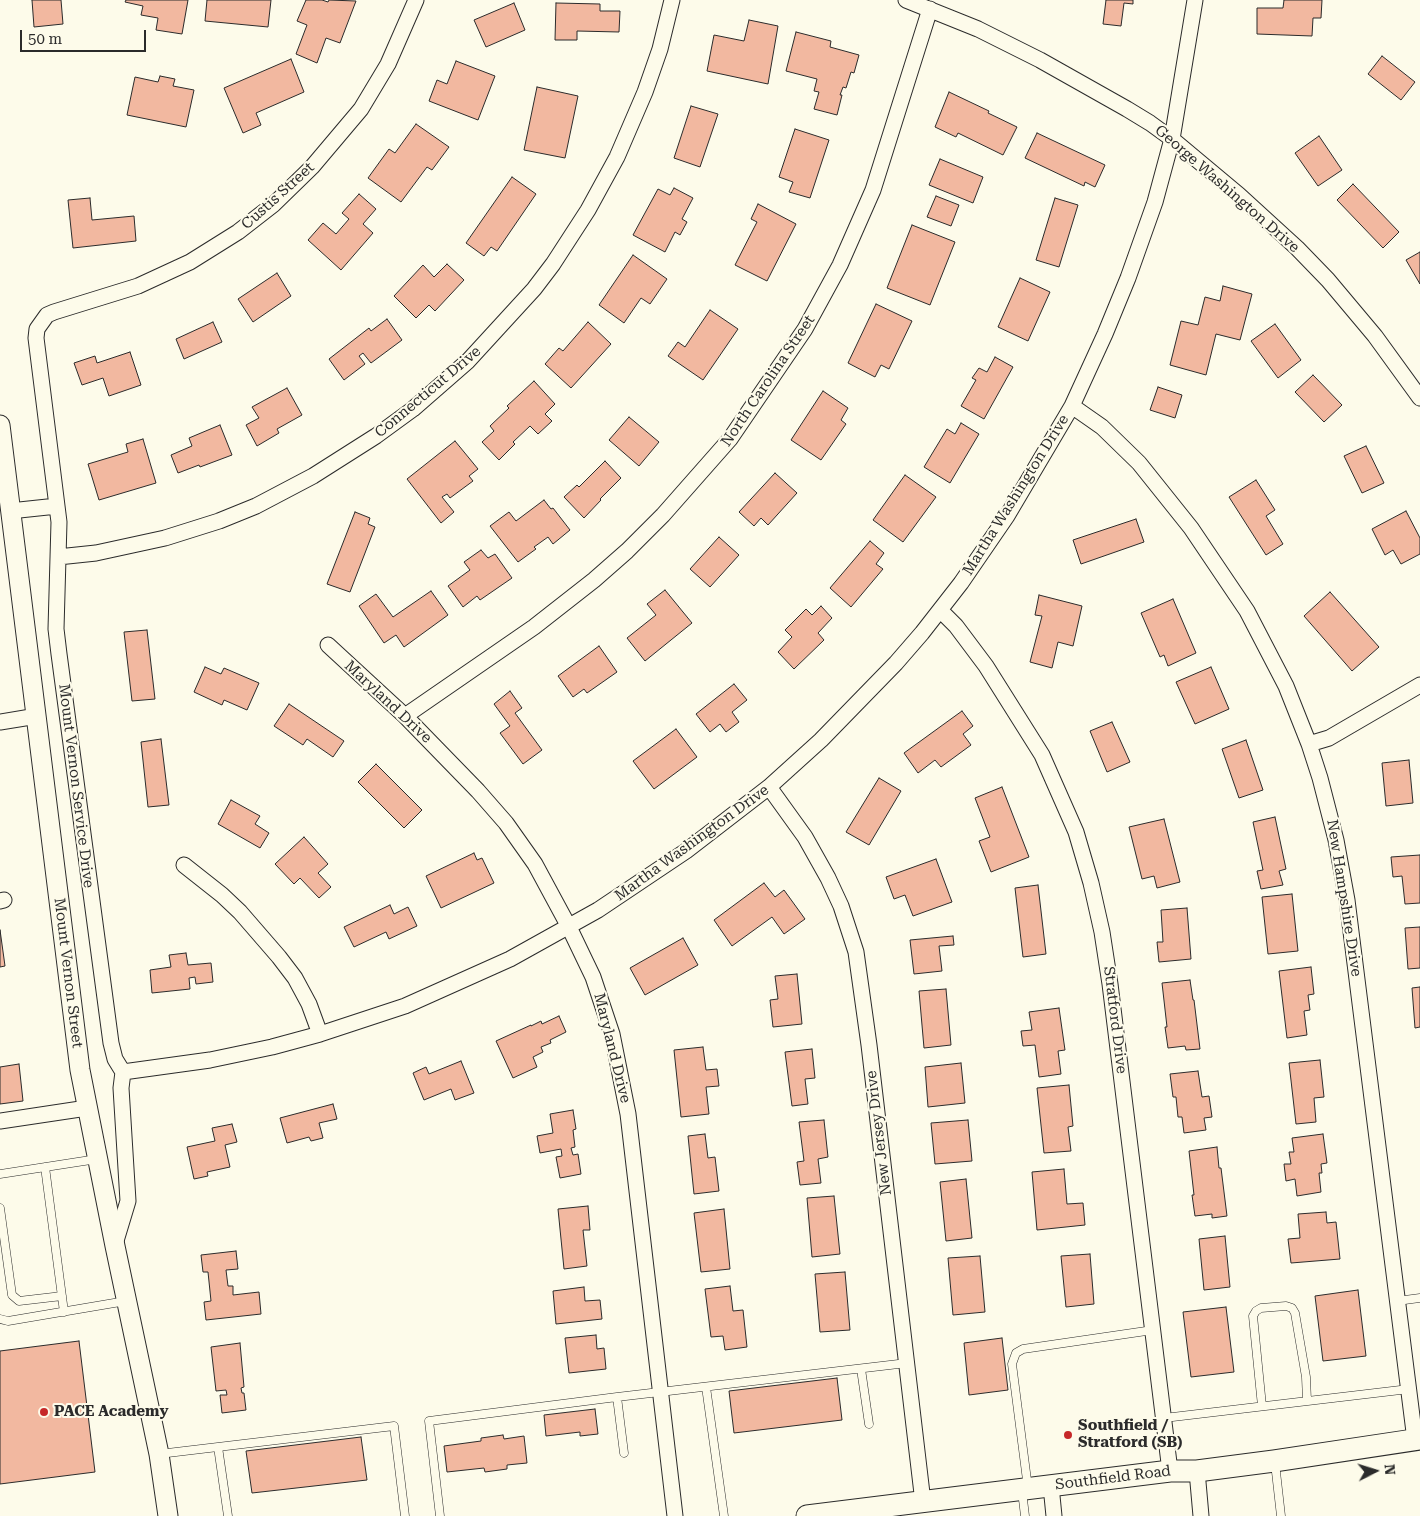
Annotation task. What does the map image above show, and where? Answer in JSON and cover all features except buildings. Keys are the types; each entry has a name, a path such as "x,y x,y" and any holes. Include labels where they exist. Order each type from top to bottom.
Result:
{"main road":[{"name":"Southfield Road","path":"806,1516 1170,1471 1197,1471 1418,1440"}],"street":[{"name":"Custis Street","path":"41,322 47,315 54,312 138,286 183,266 238,232 268,210 312,167 361,109 388,64 416,0"},
{"name":"Connecticut Drive","path":"58,557 96,553 165,538 219,521 273,497 314,476 376,436 413,409 468,361 534,289 553,264 588,210 617,157 645,92 660,49 672,0"},
{"name":"George Washington Drive","path":"906,0 978,29 1040,60 1127,109 1172,139 1239,195 1297,248 1328,280 1375,336 1420,398"},
{"name":"Martha Washington Drive","path":"123,1072 210,1060 272,1047 320,1034 405,1006 510,960 641,883 729,819 769,787 821,740 869,692 922,633 967,575 1007,516 1072,406 1106,334 1155,202 1172,139 1194,0"},
{"name":"North Carolina Street","path":"405,716 541,622 594,580 664,515 730,439 798,341 840,265 872,190 930,9"},
{"name":"Mount Vernon Service Drive","path":"41,322 36,338 58,522 56,629 110,1043 115,1059 123,1072 121,1088 128,1201 115,1246"},
{"name":"New Hampshire Drive","path":"1072,406 1102,427 1139,463 1197,535 1223,572 1251,618 1286,686 1309,744 1334,830 1347,900 1397,1301 1418,1440"},
{"name":"Mount Vernon Street","path":"0,425 69,987 87,1108 159,1454 168,1516"},
{"path":"10,511 56,506"},
{"name":"Stratford Drive","path":"940,610 956,626 986,666 1042,754 1064,803 1084,857 1097,905 1107,958 1170,1471"},
{"name":"Maryland Drive","path":"328,645 405,716 478,791 506,823 535,864 593,977 603,1004 624,1089 634,1155 675,1516"},
{"path":"1309,744 1336,734 1420,685"},
{"path":"0,722 37,716"},
{"name":"New Jersey Drive","path":"769,787 800,830 828,878 841,906 856,952 869,1045 923,1502"},
{"path":"184,865 222,895 279,957 295,978 309,1004 320,1034"},
{"path":"0,1121 87,1108"},
{"path":"1197,1471 1201,1516"},
{"path":"1051,1486 1054,1516"}],"lane":[{"path":"0,1174 97,1159"},
{"path":"45,1167 64,1312"},
{"path":"0,1208 12,1295 19,1301 62,1296"},
{"path":"1397,1301 1420,1298"},
{"path":"0,1320 8,1321 126,1301"},
{"path":"1262,1406 1253,1316 1261,1308 1286,1306 1292,1308 1295,1313 1306,1377 1307,1401"},
{"path":"1024,1516 1025,1489 1012,1364 1016,1353 1023,1349 1153,1330"},
{"path":"440,1516 429,1421 907,1363"},
{"path":"861,1369 869,1424"},
{"path":"706,1387 724,1516"},
{"path":"1164,1418 1409,1389"},
{"path":"617,1397 624,1454"},
{"path":"159,1454 394,1426 405,1516"},
{"path":"218,1447 228,1516"},
{"path":"1274,1461 1282,1516"}],"place":[{"name":"PACE Academy","path":"44,1412"},
{"name":"Southfield / Stratford (SB)","path":"1068,1435"}]}
